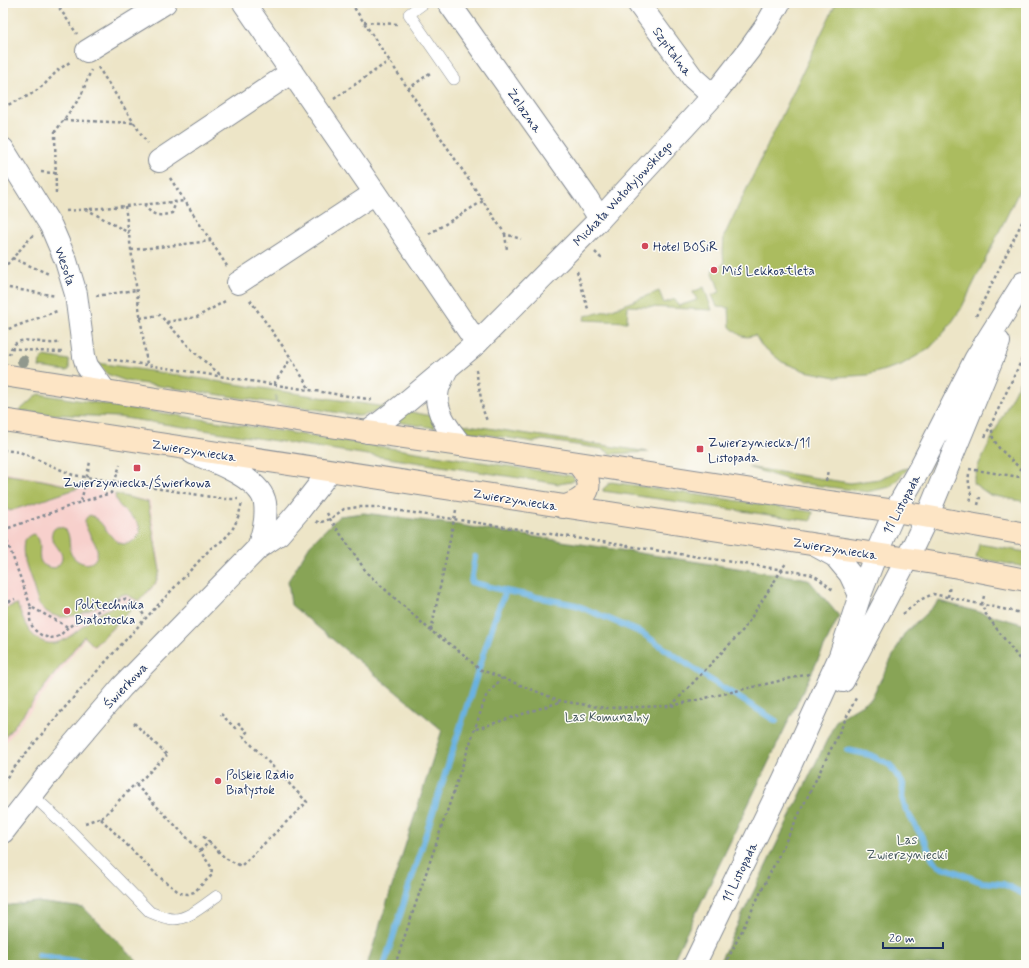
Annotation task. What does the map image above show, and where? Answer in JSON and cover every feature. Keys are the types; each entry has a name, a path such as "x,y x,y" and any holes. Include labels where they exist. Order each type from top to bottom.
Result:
{"main road":[{"path":"3,375 368,432 895,511 1026,534"},
{"name":"Zwierzyniecka","path":"3,420 876,554 1026,580"},
{"path":"563,507 578,502 587,493 589,482 585,472 577,463"}],"street":[{"path":"91,56 165,3"},
{"path":"244,3 411,245 476,353"},
{"name":"Żelazna","path":"449,3 585,195 600,219"},
{"name":"Szpitalna","path":"638,3 693,78 713,96"},
{"name":"Michała Wołodyjowskiego","path":"368,432 404,405 448,368 476,353 713,96 749,50 766,26 779,3"},
{"path":"159,161 292,72"},
{"name":"Wesoła","path":"7,163 51,226 66,261 76,294 75,354 87,366 105,391"},
{"path":"240,287 375,192"},
{"name":"11 Listopada","path":"694,965 784,779 840,656 858,600 895,511 921,466 976,358 1025,281"},
{"name":"11 Listopada","path":"784,779 832,702 907,559 927,517 1025,281"},
{"name":"Michała Wołodyjowskiego","path":"448,368 438,389 438,402 440,413 448,429 461,445"},
{"name":"Świerkowa","path":"182,448 241,475 258,490 264,501 264,528 258,548"},
{"name":"Świerkowa","path":"3,832 91,721 122,687 258,548 279,534 330,471"},
{"path":"815,545 835,556 850,574 858,600"}],"lane":[{"path":"424,3 409,14 454,79"},
{"path":"32,795 67,827 150,912 162,917 174,919 186,917 217,896"}],"path":[{"path":"56,3 240,287 291,358 310,390"},
{"path":"351,3 505,234 507,250"},
{"path":"363,22 417,26"},
{"path":"3,107 30,95 44,85 58,70 91,56"},
{"path":"56,199 54,132 81,96 91,56"},
{"path":"408,89 431,74 427,68 439,59"},
{"path":"318,109 389,61"},
{"path":"64,120 134,123"},
{"path":"39,172 55,173"},
{"path":"61,211 185,201"},
{"path":"411,245 483,201"},
{"path":"143,204 150,212 160,216 172,213 176,202"},
{"path":"125,206 147,365"},
{"path":"86,209 129,233"},
{"path":"975,318 1026,214"},
{"path":"3,269 33,234"},
{"path":"505,234 521,239"},
{"path":"131,250 211,241"},
{"path":"12,258 52,276"},
{"path":"576,267 588,309"},
{"path":"3,287 56,296"},
{"path":"166,322 197,318 240,287"},
{"path":"92,296 136,290"},
{"path":"3,331 58,311"},
{"path":"140,318 160,316 195,353 223,378"},
{"path":"58,343 23,340 13,344 11,348 75,354 404,405"},
{"path":"1026,351 991,424 993,438 999,448 1026,474"},
{"path":"476,353 484,410 487,421"},
{"path":"274,384 291,358"},
{"path":"3,450 20,452 74,475 224,499 242,499 238,521 229,535 222,542 211,548 146,618 66,707 3,782"},
{"path":"81,502 90,462"},
{"path":"120,465 116,482 111,493 81,502 3,530 31,608 31,624 39,634 52,638 60,635 68,627 124,598 136,604 146,618"},
{"path":"972,496 968,479 969,469 1026,478"},
{"path":"315,521 319,523 330,519 344,509 375,507 810,574 818,578 842,598 858,600"},
{"path":"431,631 456,510"},
{"path":"327,513 367,573 431,631 462,653 479,669 561,701 605,708 671,706 814,673"},
{"path":"671,706 744,629 786,563"},
{"path":"878,614 895,622 920,600 933,594 1026,614"},
{"path":"984,596 982,604 985,613 1026,668"},
{"path":"3,604 16,599"},
{"path":"31,608 68,627"},
{"path":"395,965 486,696 502,678"},
{"path":"725,965 857,695"},
{"path":"475,729 561,701"},
{"path":"201,834 225,858 241,866 307,802 243,736 247,732 239,724 235,728 220,713"},
{"path":"80,825 99,818 101,819 167,755 134,724"},
{"path":"101,819 158,876 180,892 188,894 194,892 211,876 212,868 200,851 136,785"},
{"path":"200,851 210,842"}],"shaded area":[{"name":"Politechnika Białostocka","path":"3,472 150,501 161,570 156,585 94,648 85,638 3,746"}],"green space":[{"path":"836,3 1026,3 1026,177 961,309 947,329 929,349 901,365 868,375 836,377 805,371 782,362 761,345 755,335 744,337 738,334 730,327 729,308 717,307 712,295 720,292 712,270 724,264 724,236"},
{"path":"704,287 712,310 628,306 627,322 584,320 585,316 610,310 659,291 664,303 675,299 678,306 697,300 693,292"},
{"path":"44,356 69,360 69,370 66,371 39,367 40,361"},
{"path":"98,363 385,407 370,414 359,416 276,403 276,395 275,403 126,381 107,374"},
{"path":"1026,368 1026,502 990,495 973,483 979,464"},
{"path":"38,394 573,476 575,480 559,484 118,417 43,414 19,411"},
{"path":"407,411 432,416 435,428 397,422"},
{"path":"461,424 649,452 611,454 603,449 543,440 534,442 469,432"},
{"path":"747,467 850,483 879,479 902,469 909,468 890,487 867,492 799,483"},
{"path":"3,474 79,488 10,511 5,508 3,502"},
{"path":"611,482 813,512 811,521 603,491 603,489"},
{"path":"115,494 148,502 160,571 155,584 139,601 125,594 80,614 59,617 47,612 39,604 26,565 23,550 27,537 33,534 38,538 40,542 40,558 42,563 46,566 55,568 62,560 62,557 52,539 53,530 56,527 64,528 68,534 71,554 77,560 85,564 92,562 97,555 97,550 85,523 86,518 90,515 96,518 110,535 120,543 126,544 133,541 139,534 140,531 137,522 119,505"},
{"name":"Las Komunalny","path":"364,513 452,524 808,579 839,616 671,965 367,965 442,730 291,605 288,581 310,545 339,516"},
{"path":"979,544 1026,552 1026,567 976,558"},
{"name":"Las Zwierzyniecki","path":"939,601 1026,625 1026,965 718,965 837,719 871,699 904,634"},
{"path":"125,603 133,608 94,646 84,636 3,740 3,609 17,604 30,632 33,635 41,641 57,643 64,640 103,611"},
{"path":"37,902 84,908 141,965 3,965 3,906"}],"waterway":[{"path":"475,557 471,582 506,591"},
{"path":"384,965 497,612 506,591 576,605 642,633 706,677 776,721"},
{"path":"847,750 870,755 890,765 903,784 902,798 906,810 925,842 933,860 939,866 981,882 1003,884 1026,895"},
{"path":"38,955 98,965"}],"place":[{"name":"Hotel BOSiR","path":"645,246"},
{"name":"Miś Lekkoatleta","path":"714,270"},
{"name":"Zwierzyniecka/11 Listopada","path":"700,449"},
{"name":"Zwierzyniecka/Świerkowa","path":"137,468"},
{"name":"Politechnika Białostocka","path":"67,611"},
{"name":"Polskie Radio Białystok","path":"218,781"}]}
